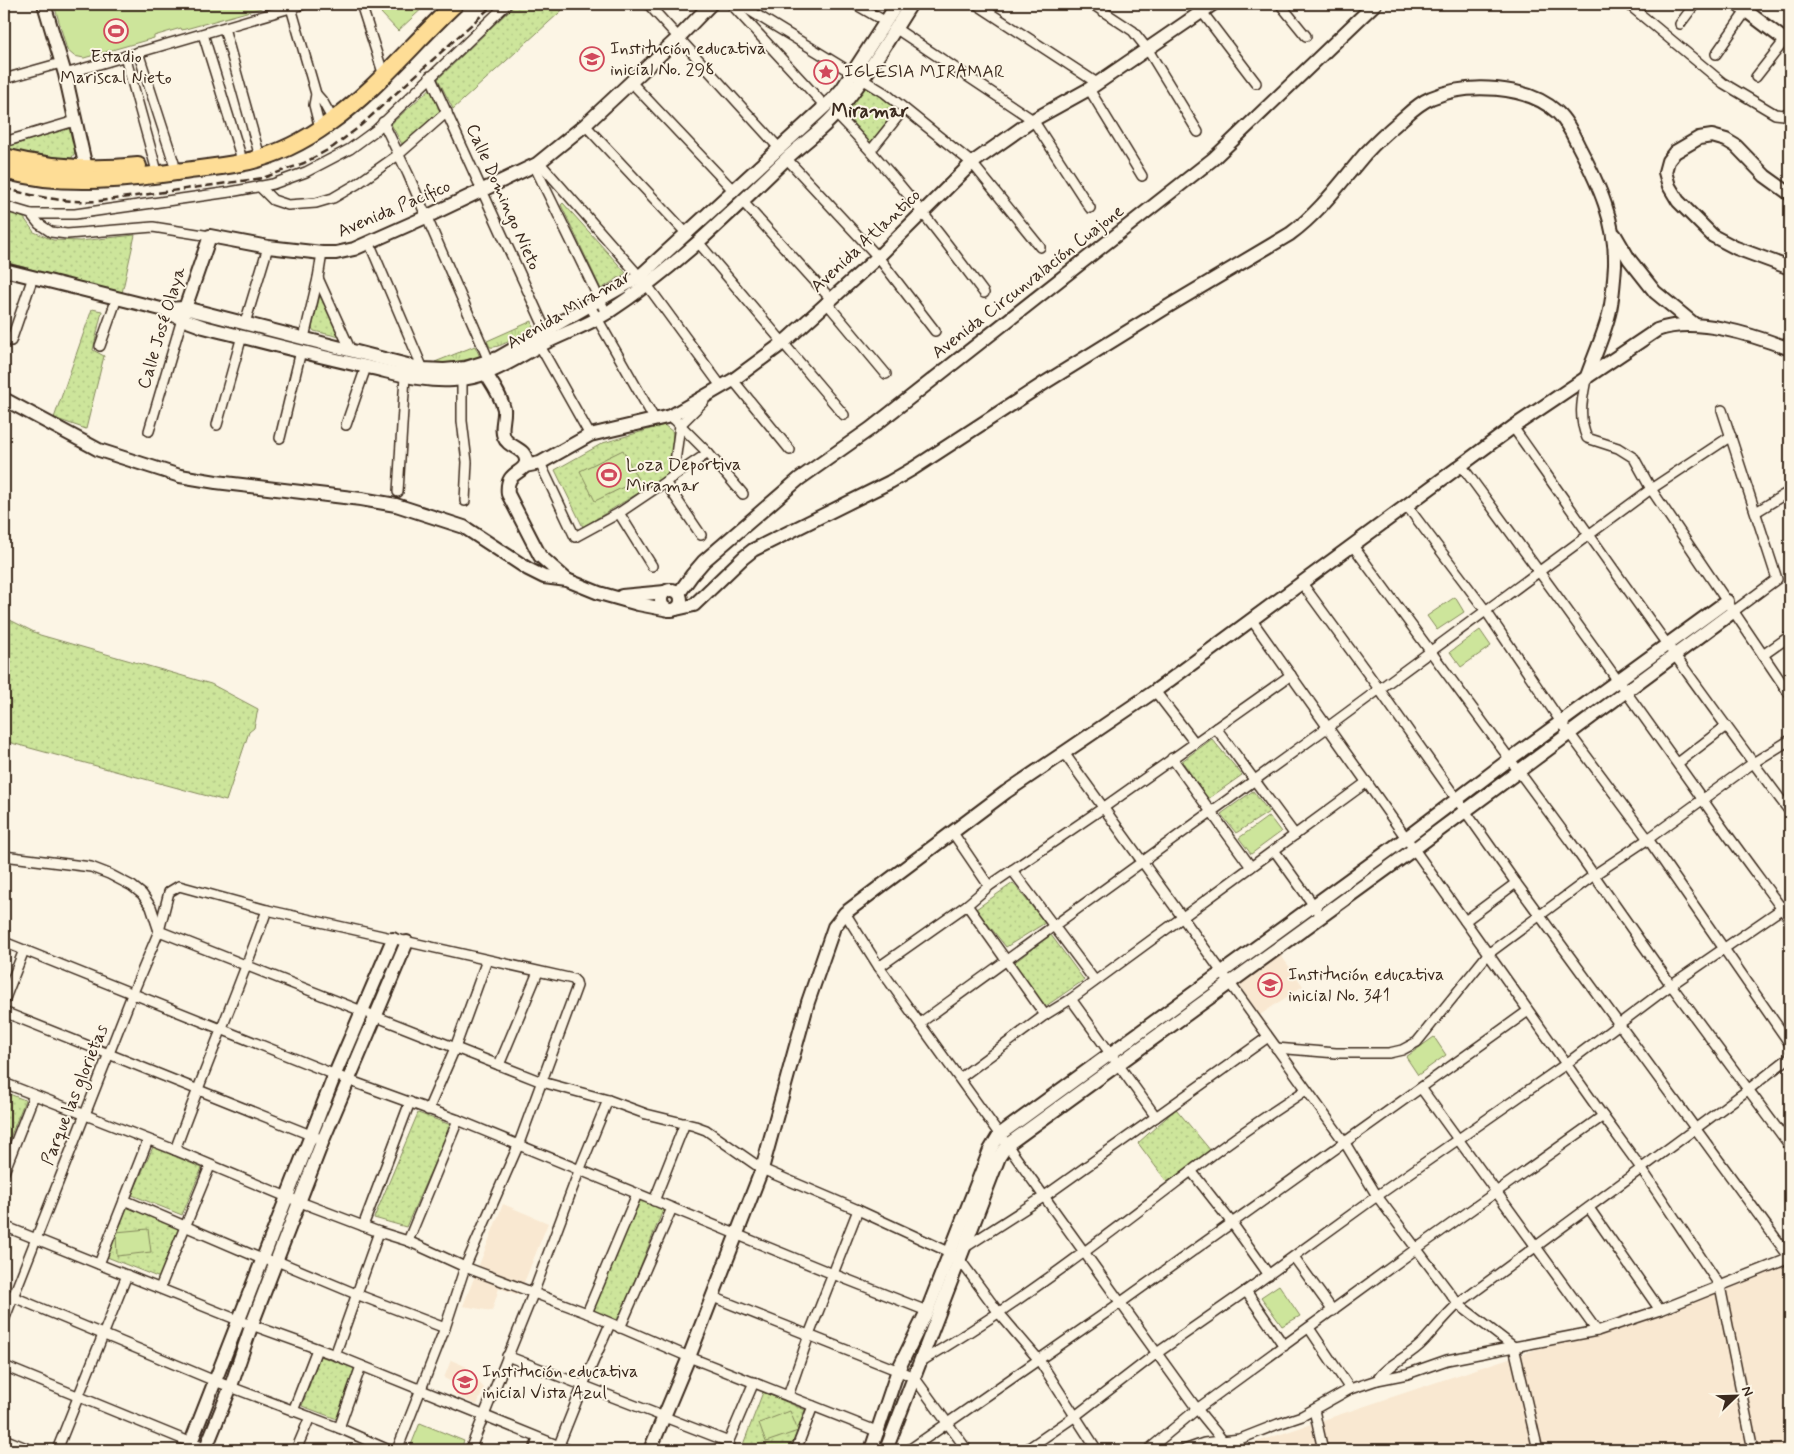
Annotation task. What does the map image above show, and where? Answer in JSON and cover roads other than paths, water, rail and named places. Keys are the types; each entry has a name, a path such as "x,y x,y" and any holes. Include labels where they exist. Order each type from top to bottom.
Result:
{"highway":[{"path":"4,170 46,178 157,170 240,158 259,153 284,138 325,120 355,90 382,70 450,5"},
{"path":"4,157 29,164 88,175"}],"main road":[{"path":"44,4 63,69 88,175"},
{"name":"Avenida Pacifico","path":"210,236 322,253 345,251 426,217 537,164 585,125 678,38 711,4"},
{"name":"Avenida Miramar","path":"891,25 897,4"},
{"name":"Avenida Miramar","path":"184,313 242,336 366,367 430,380 462,380 488,368 595,302 643,281 687,234 733,190 836,114 891,25 912,4"},
{"name":"Avenida Circunvalación Cuajone","path":"673,599 704,561 799,478 870,429 1213,159 1375,4"},
{"name":"Avenida Atlantico","path":"525,466 540,463 590,435 655,420 676,421 719,387 733,380 783,343 828,300 878,257 972,163 1033,120 1093,86 1148,50 1204,6"},
{"path":"1742,7 1787,42"},
{"name":"Avenida Miramar","path":"4,270 161,309 245,323 423,369 454,370 488,368 510,364 540,346 602,315 643,281 698,242 742,202 782,153 825,106 858,76"},
{"path":"612,597 673,599 694,605 753,550 890,482 914,468 1046,382 1290,234 1305,223 1366,152 1380,139 1421,103 1445,93 1474,87 1491,88 1525,95 1548,106 1558,113 1566,124 1591,170 1604,200 1613,233 1614,265 1610,311 1586,378"},
{"path":"1790,194 1765,176 1736,146 1726,140 1712,136 1699,138 1674,152 1668,161 1665,172 1669,186 1678,201 1712,236 1736,248 1790,268"},
{"path":"1613,233 1655,292 1694,324"},
{"name":"Calle José Olaya","path":"184,313 210,236"},
{"path":"650,1450 713,1297 762,1169 808,1002 834,927 845,913 1006,792 1155,691 1513,427 1657,330 1670,326 1705,325 1764,340 1790,349"},
{"path":"488,368 504,410 503,436 525,455 525,466 510,478 507,485 508,494 540,556 568,580"},
{"path":"4,399 99,450 180,476 396,505 464,527 528,569 544,577 568,580 612,597 638,604 673,599"},
{"path":"886,1450 999,1157 1007,1145 1414,849 1510,760 1565,727 1730,606"},
{"path":"871,1450 879,1432 898,1370 927,1311 950,1248 990,1150 999,1134 1406,838 1518,770 1565,727"},
{"path":"189,1447 238,1320 264,1260 335,1074 394,939"},
{"path":"207,1450 252,1324 278,1262 324,1140 406,942"}],"street":[{"path":"4,79 125,56 224,28 291,5 304,4"},
{"path":"361,4 382,70"},
{"path":"4,206 31,214 75,214 259,186 290,178 322,165 363,140 507,4"},
{"path":"648,4 878,257 935,331"},
{"path":"731,4 825,106"},
{"path":"739,4 885,93 972,163 1040,247"},
{"path":"855,4 891,25 1033,120 1090,208"},
{"path":"976,4 1093,86 1142,176"},
{"path":"1092,4 1133,31 1148,50 1198,132"},
{"path":"1280,4 1306,36"},
{"path":"1628,4 1723,83 1775,114 1784,115 1790,111"},
{"path":"1680,24 1694,4"},
{"path":"291,5 316,94 323,102 325,120"},
{"path":"1204,6 1256,83"},
{"path":"1716,54 1742,7"},
{"path":"224,28 259,153"},
{"path":"203,34 240,158"},
{"path":"1756,77 1787,42"},
{"path":"138,52 174,167"},
{"path":"125,56 157,170"},
{"name":"Calle Domingo Nieto","path":"430,76 546,331"},
{"path":"630,82 733,190"},
{"path":"872,150 904,109"},
{"path":"259,186 273,200 288,204 316,203 333,198 398,155 447,112"},
{"path":"836,114 872,150 924,212 984,293"},
{"path":"4,142 75,121"},
{"path":"383,122 426,217 488,368"},
{"path":"585,125 687,234"},
{"path":"537,164 643,281 719,387"},
{"path":"537,164 595,302 655,420"},
{"path":"742,202 828,300 886,374"},
{"name":"Avenida Pacifico","path":"31,214 39,224 51,232 67,234 153,226 210,236"},
{"path":"369,242 423,369"},
{"path":"698,242 844,414"},
{"path":"245,323 268,246"},
{"path":"304,338 322,253"},
{"path":"11,341 33,277"},
{"path":"318,278 351,351"},
{"path":"100,346 117,298"},
{"name":"Calle José Olaya","path":"149,431 184,313"},
{"path":"217,425 242,336"},
{"path":"540,346 590,435"},
{"path":"280,438 301,351"},
{"path":"346,425 366,367"},
{"path":"398,492 405,376"},
{"path":"1586,378 1582,402 1582,426 1587,438 1618,448 1634,458 1651,489 1790,695"},
{"path":"462,380 466,501"},
{"path":"733,380 790,450"},
{"path":"1722,410 1777,579 1730,606"},
{"path":"676,421 708,453 743,494"},
{"path":"676,421 669,480 701,535"},
{"path":"1513,427 1589,536 1790,812"},
{"path":"920,1023 1328,727 1651,489 1731,436"},
{"path":"540,463 575,537 619,513 708,453"},
{"path":"1461,465 1678,763 1702,800 1786,906 1790,920"},
{"path":"1756,512 1790,490"},
{"path":"1407,506 1486,611 1565,727 1648,839 1790,1044"},
{"path":"619,513 652,566"},
{"path":"1353,546 1790,1146"},
{"path":"1184,1450 1204,1443 1240,1439 1302,1416 1332,1398 1377,1380 1407,1374 1446,1360 1597,1330 1660,1310 1790,1258 1516,883 1301,582"},
{"path":"1251,619 1641,1168 1720,1286 1753,1450"},
{"path":"1763,655 1790,636"},
{"path":"879,967 967,905 989,886 1291,675"},
{"path":"1155,691 1195,743"},
{"path":"1678,763 1726,726"},
{"path":"1216,728 1295,835"},
{"path":"1276,1048 1336,1053 1389,1053 1402,1050 1416,1042 1488,954 1594,875 1648,839 1753,763 1790,740"},
{"path":"1064,753 1344,1143 1377,1196 1416,1249 1458,1304 1514,1347 1538,1450"},
{"path":"1172,758 1250,867"},
{"path":"960,1078 1044,1015 1071,999 1367,782"},
{"path":"953,832 989,886"},
{"path":"1274,850 1321,916"},
{"path":"4,856 91,867 109,874 132,886 142,894 150,907 159,931 542,1082 706,1130 762,1169 962,1254 999,1314 1038,1360 1097,1450"},
{"path":"1012,870 1095,981"},
{"path":"1465,921 1516,883"},
{"name":"Parque las glorietas","path":"4,1320 8,1295 36,1239 108,1054 159,931 169,892 179,886 267,910"},
{"path":"967,905 1044,1015"},
{"path":"1026,1450 1074,1417 1157,1353 1566,1064 1671,984 1786,906"},
{"path":"175,1150 267,910 573,979 576,982 577,986 518,1146 465,1267 445,1328 397,1450"},
{"path":"845,913 879,967 1197,1410 1223,1441"},
{"path":"4,942 132,995 348,1080 458,1120 579,1171 927,1311"},
{"path":"4,1001 24,950"},
{"path":"428,1110 454,1048 487,960"},
{"path":"499,1065 538,972"},
{"path":"1071,999 1156,1117"},
{"path":"909,1450 1120,1303 1528,1011"},
{"path":"4,1012 324,1140"},
{"path":"962,1254 1268,1037"},
{"path":"1377,1380 1384,1370 1423,1342 1458,1304 1749,1089 1790,1056"},
{"path":"4,1083 175,1150 287,1197 408,1241 465,1267 586,1313 689,1357 879,1432"},
{"path":"1421,1088 1597,1330"},
{"path":"920,1362 999,1314 1192,1172 1216,1152 1306,1090"},
{"path":"4,1172 34,1095"},
{"path":"470,1450 608,1100"},
{"path":"363,1226 410,1102"},
{"path":"1148,1450 1197,1410 1416,1249 1603,1116"},
{"path":"408,1241 458,1120"},
{"path":"654,1201 685,1123"},
{"path":"99,1264 148,1140"},
{"path":"160,1288 210,1166"},
{"path":"1192,1172 1232,1223 1269,1275"},
{"path":"586,1313 637,1194"},
{"path":"124,1200 264,1260 278,1262 445,1328"},
{"path":"620,1328 672,1208"},
{"path":"1589,1208 1660,1310"},
{"path":"788,1396 808,1335 858,1210"},
{"path":"4,1226 238,1320 335,1355 569,1450"},
{"path":"335,1355 379,1232"},
{"path":"1294,1257 1333,1311"},
{"path":"57,1450 127,1275"},
{"path":"1246,1291 1284,1346"},
{"path":"8,1295 215,1381 339,1428 389,1450"},
{"path":"713,1297 914,1377 967,1450"},
{"path":"559,1445 610,1324"},
{"path":"1309,1328 1350,1390"},
{"path":"293,1411 317,1348"},
{"path":"508,1356 664,1418 727,1446 754,1382"},
{"path":"4,1366 189,1447 207,1450"},
{"path":"339,1428 361,1366"},
{"path":"796,1450 813,1406"},
{"path":"1314,1410 1323,1450"},
{"path":"296,1450 310,1417"},
{"path":"4,1439 31,1450"},
{"path":"534,1450 538,1439"}],"railway":[{"path":"4,188 51,199 100,201 263,178 304,163 333,147 359,127 494,4"}],"place":[{"name":"Estadio Mariscal Nieto","path":"116,31"},
{"name":"Institución educativa inicial No. 298","path":"592,59"},
{"name":"IGLESIA MIRAMAR","path":"826,72"},
{"name":"Loza Deportiva Miramar","path":"609,475"},
{"name":"Institución educativa inicial No. 341","path":"1270,985"},
{"name":"Institución educativa inicial Vista Azul","path":"465,1382"}],"district":[{"name":"Miramar","path":"870,111"}]}
